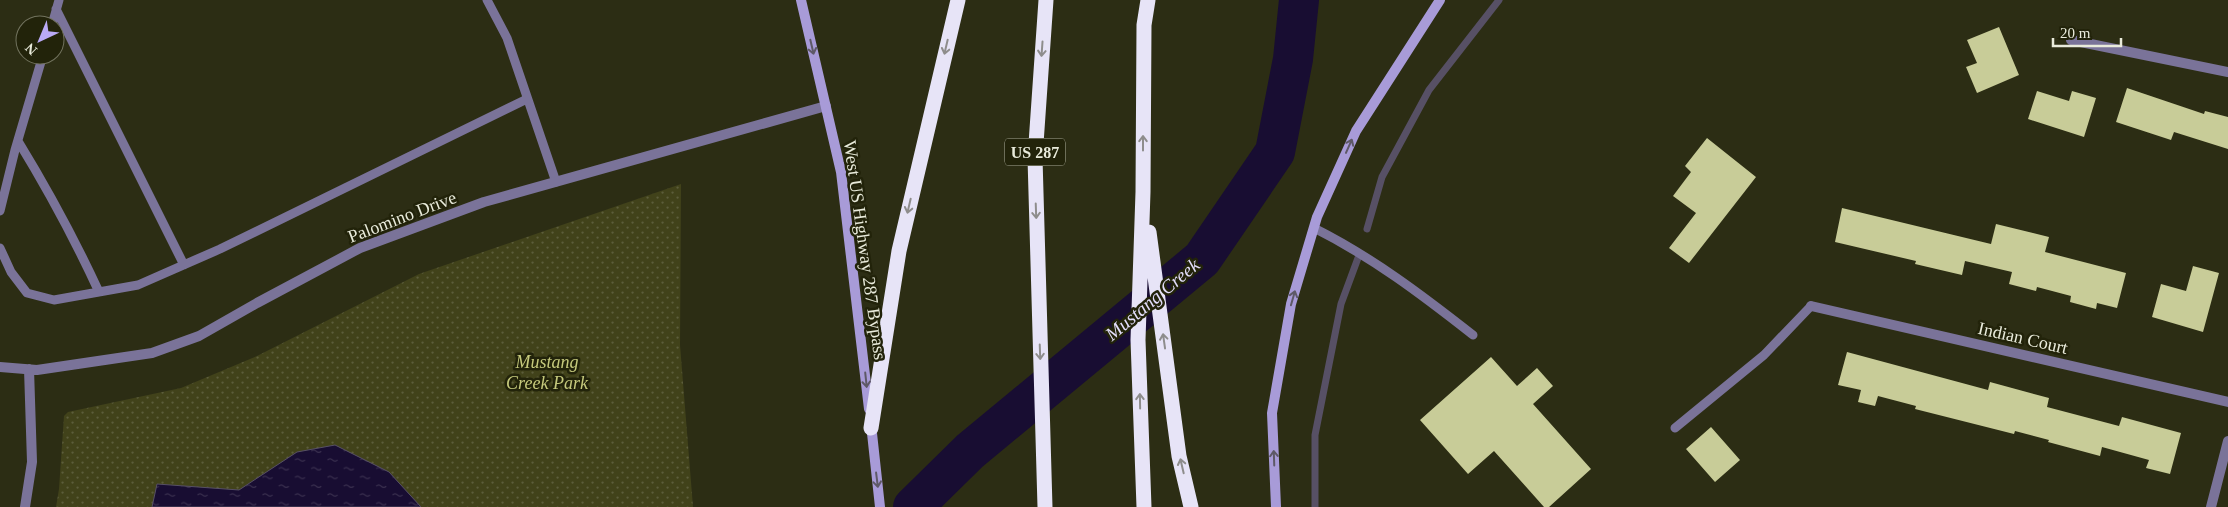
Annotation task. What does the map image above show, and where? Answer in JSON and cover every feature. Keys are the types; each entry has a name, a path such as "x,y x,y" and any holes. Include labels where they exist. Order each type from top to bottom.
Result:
{"highway":[{"path":"871,428 899,251 958,0"},
{"name":"US 287","path":"1045,507 1035,158 1046,0"},
{"path":"1144,507 1138,340 1143,192 1144,25 1148,0"},
{"path":"1143,192 1179,456 1191,507"}],"main road":[{"name":"West US Highway 287 Bypass","path":"801,0 842,172 861,323 880,507"},
{"path":"1276,507 1272,413 1291,304 1314,228 1356,130 1440,0"}],"street":[{"path":"2071,40 2228,72"},
{"name":"Palomino Drive","path":"0,366 29,369 91,364 152,354 199,336 360,248 484,202 826,106"},
{"name":"Indian Court","path":"1811,306 2228,402"},
{"path":"25,507 32,462 29,369"},
{"path":"2212,507 2228,441"}],"lane":[{"path":"488,0 506,38 556,182"},
{"path":"58,4 184,265"},
{"path":"0,212 40,65"},
{"path":"0,248 11,272 27,293 54,300 138,285 184,265 527,100"},
{"path":"18,141 78,245 99,292"},
{"path":"1314,228 1350,246 1403,281 1472,335"},
{"path":"1675,428 1764,355 1811,306"}],"green space":[{"name":"Mustang Creek Park","path":"681,184 680,345 693,507 56,507 64,416 68,412 181,388 257,356 419,274"}],"water":[{"path":"335,445 389,472 421,507 152,507 157,484 239,490 297,452"}],"building":[{"path":"1999,27 2019,75 1977,93 1966,67 1977,63 1967,40"},
{"path":"2127,88 2204,114 2205,111 2228,117 2228,149 2174,132 2171,140 2116,122"},
{"path":"2037,91 2069,101 2072,91 2096,98 2084,137 2028,119"},
{"path":"1707,138 1756,177 1689,263 1669,248 1696,213 1673,196 1691,172 1685,166"},
{"path":"1842,208 1991,244 1996,224 2049,237 2045,252 2126,273 2117,308 2097,303 2096,309 2070,302 2071,296 2037,287 2036,291 2009,284 2012,272 1965,261 1962,275 1915,264 1916,261 1835,242"},
{"path":"2193,266 2219,273 2203,332 2152,317 2161,284 2186,291"},
{"path":"1847,352 1988,390 1990,382 2049,398 2047,407 2119,426 2122,417 2181,433 2170,474 2146,468 2149,460 2102,447 2100,456 2015,431 2014,434 1915,409 1916,406 1878,396 1875,406 1858,402 1861,390 1838,385"},
{"path":"1491,357 1517,386 1537,368 1553,386 1533,404 1591,469 1549,507 1544,507 1494,451 1468,474 1420,420"},
{"path":"1711,427 1740,460 1715,482 1686,449"}],"waterway":[{"name":"Mustang Creek","path":"913,507 970,451 1202,259 1275,152 1293,59 1299,0"},
{"path":"1367,229 1382,177 1429,90 1499,0"},
{"path":"1315,507 1315,435 1341,304 1358,258"}]}
